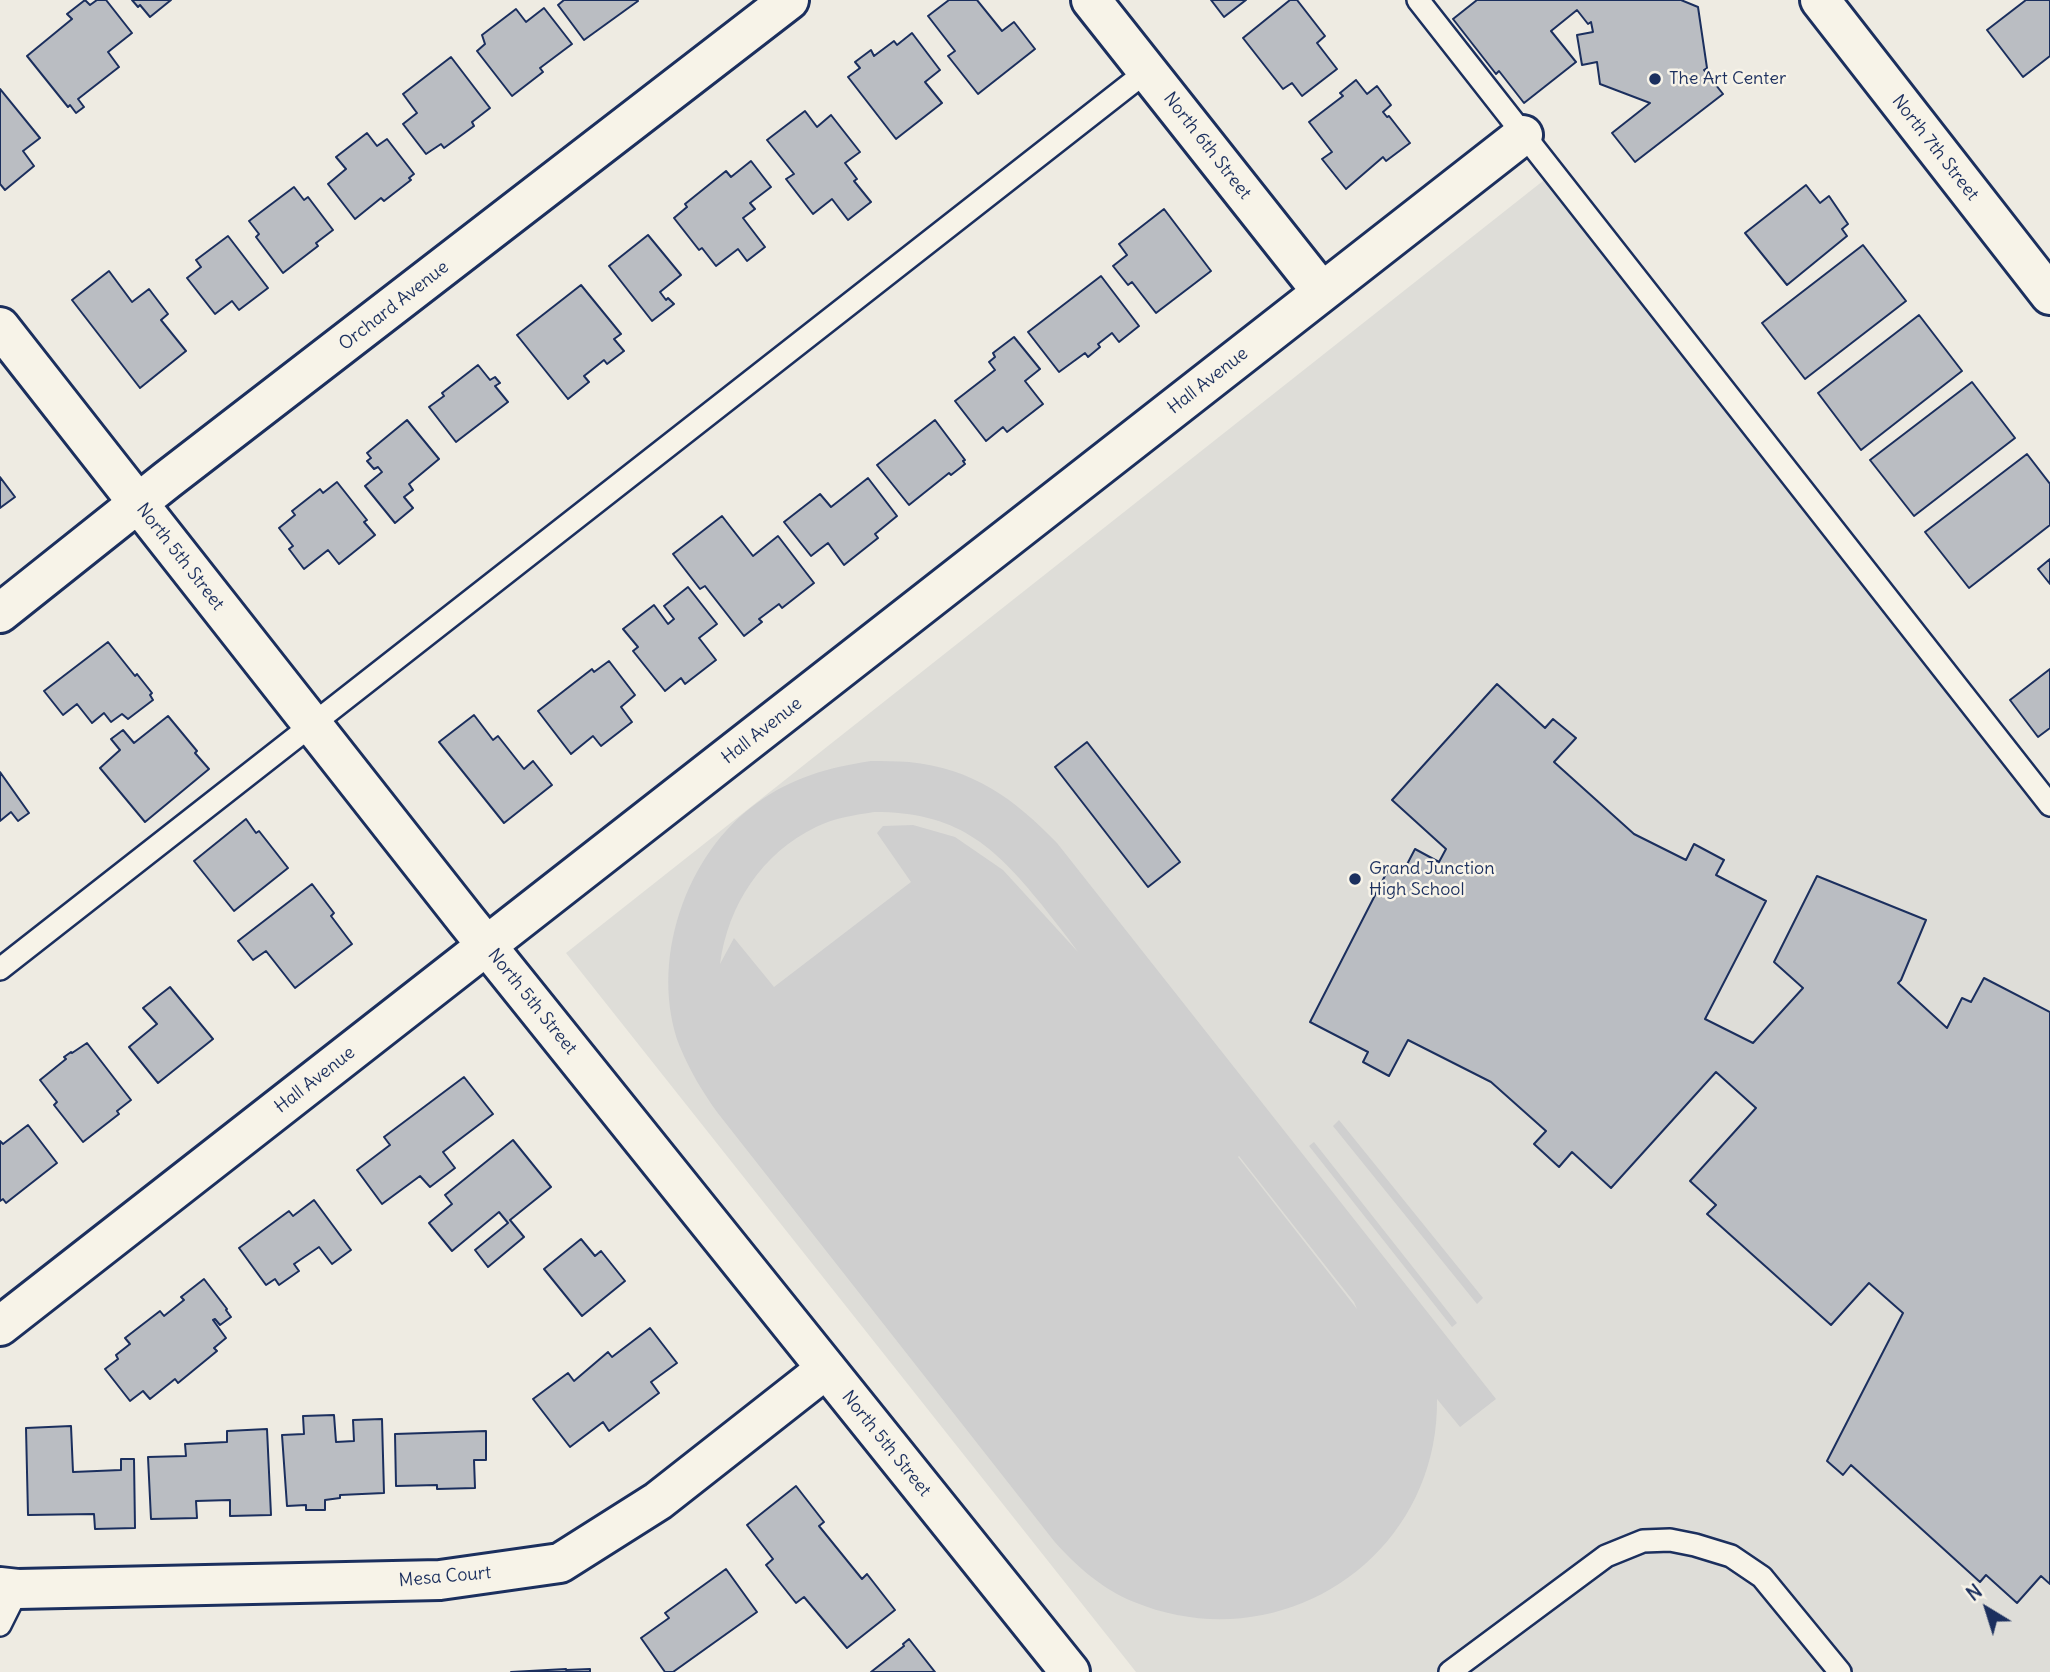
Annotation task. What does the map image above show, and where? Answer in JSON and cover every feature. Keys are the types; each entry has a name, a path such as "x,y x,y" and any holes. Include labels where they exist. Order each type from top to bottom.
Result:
{"street":[{"name":"Orchard Avenue","path":"0,613 138,503 789,0"},
{"name":"North 6th Street","path":"1091,0 1322,292"},
{"name":"North 7th Street","path":"1820,0 2050,295"},
{"name":"Hall Avenue","path":"0,1326 1523,135"},
{"name":"North 5th Street","path":"0,327 487,946 1070,1672"},
{"name":"Mesa Court","path":"9,1588 440,1580 560,1563 658,1501 825,1369"}],"lane":[{"path":"1418,0 2050,805"},
{"path":"0,969 1147,71"},
{"path":"1450,1672 1606,1556 1643,1541 1670,1540 1731,1556 1762,1577 1840,1672"},
{"path":"0,1625 9,1588"}],"shaded area":[{"name":"Grand Junction High School","path":"1553,173 2050,805 2050,1672 1136,1672 566,953"},
{"path":"871,761 909,762 953,771 991,788 1041,827 1057,843 1496,1399 1460,1427 1437,1399 1431,1456 1411,1506 1381,1549 1341,1583 1295,1606 1243,1618 1189,1617 1134,1602 1090,1576 1054,1541 717,1112 697,1081 680,1047 671,1015 668,981 671,947 680,913 693,881 710,851 732,825 757,803 797,780","holes":["874,812 903,813 950,825 989,849 1024,883 1078,952 1003,870 955,837 913,825 883,826 877,833 911,882 774,987 734,938 720,964 724,942 740,902 751,883 779,851 816,827 837,819","1238,1157 1354,1302 1357,1309"]},
{"path":"1339,1120 1483,1298 1477,1304 1333,1126"},
{"path":"1314,1142 1457,1323 1452,1327 1309,1146"}],"building":[{"path":"85,0 90,5 97,0 106,0 132,33 108,52 119,67 78,99 84,107 76,113 70,105 68,107 27,56 72,19 67,14"},
{"path":"132,0 171,0 150,17"},
{"path":"564,0 638,1 584,40 558,5"},
{"path":"949,0 977,0 1002,31 1014,22 1035,49 978,94 948,56 955,51 928,16"},
{"path":"1211,0 1246,0 1224,17"},
{"path":"1290,0 1297,0 1325,36 1317,43 1337,69 1302,96 1292,83 1283,89 1243,38"},
{"name":"The Art Center","path":"1477,0 1681,0 1698,7 1707,68 1704,70 1723,94 1635,162 1612,133 1650,103 1600,84 1597,62 1582,65 1577,35 1593,32 1591,22 1588,24 1577,10 1551,31 1576,62 1524,103 1499,71 1496,74 1453,19"},
{"path":"2026,0 2050,0 2050,56 2023,77 1987,30"},
{"path":"544,8 572,44 540,68 543,72 512,96 477,51 485,44 482,35 516,9 526,22"},
{"path":"912,33 940,70 925,82 942,103 896,139 848,77 860,68 855,62 871,50 874,56 894,41 897,45"},
{"path":"451,57 490,108 472,122 474,126 444,148 441,144 426,154 403,124 417,113 403,94"},
{"path":"1356,80 1367,94 1377,86 1391,105 1383,112 1410,143 1386,161 1383,157 1346,189 1322,159 1332,152 1309,122 1343,96 1340,93"},
{"path":"0,89 40,138 23,151 34,166 5,190 0,184"},
{"path":"805,111 817,127 831,115 860,152 845,163 857,179 854,181 871,202 848,220 832,199 813,214 786,179 794,174 767,140"},
{"path":"367,133 377,146 387,139 414,174 409,178 411,180 384,201 381,198 355,219 328,184 346,169 336,157"},
{"path":"751,161 771,187 750,203 755,209 743,218 765,247 747,261 738,249 716,266 702,248 699,250 674,218 687,207 685,204 726,171 731,177"},
{"path":"1806,185 1820,203 1829,196 1848,224 1842,229 1847,236 1787,285 1745,233"},
{"path":"294,187 304,200 308,197 333,230 316,243 318,246 283,273 256,237 259,234 249,221"},
{"path":"1164,209 1211,271 1156,313 1132,282 1128,285 1113,266 1127,255 1119,244"},
{"path":"648,235 681,275 660,292 666,300 668,298 674,304 652,321 609,266"},
{"path":"228,236 268,288 239,310 232,301 215,314 187,278 201,267 196,260"},
{"path":"1863,245 1906,301 1805,379 1762,323"},
{"path":"109,271 132,302 149,289 168,314 161,320 186,351 140,388 72,300"},
{"path":"1101,276 1139,326 1119,342 1112,333 1098,344 1100,347 1088,357 1085,353 1059,372 1028,332"},
{"path":"581,285 621,334 614,339 624,351 607,364 604,360 584,376 589,382 568,399 517,335"},
{"path":"1919,315 1962,371 1861,450 1818,393"},
{"path":"1014,337 1040,369 1025,381 1043,404 1007,432 1003,427 986,441 955,401 995,370 989,362 995,357 993,353"},
{"path":"478,365 490,380 495,377 500,383 495,386 508,402 456,442 429,407 444,396 442,393"},
{"path":"1972,382 2015,438 1914,516 1870,460"},
{"path":"407,420 439,459 409,484 413,490 404,497 413,508 395,523 365,486 382,472 378,467 374,469 367,461 371,458 367,453"},
{"path":"935,420 965,460 965,464 951,475 949,473 909,505 877,465"},
{"path":"2027,454 2050,484 2050,525 1969,588 1925,532"},
{"path":"0,477 15,497 0,508"},
{"path":"868,478 897,516 875,534 878,538 844,565 828,543 811,556 784,522 820,494 831,507"},
{"path":"337,482 367,520 364,522 375,535 339,564 328,550 304,569 289,549 293,546 279,528 295,515 292,511 320,489 323,493"},
{"path":"722,516 753,556 778,536 814,583 782,608 779,604 759,619 762,622 744,636 705,586 700,589 673,554"},
{"path":"2050,559 2050,584 2038,569"},
{"path":"688,587 717,624 699,638 716,660 685,684 681,678 665,691 633,651 638,647 623,629 654,605 668,624 674,619 664,606"},
{"path":"108,642 152,693 150,695 153,700 128,719 122,714 111,722 104,713 92,723 77,704 63,715 44,691"},
{"path":"609,661 635,695 621,707 632,722 601,746 593,736 571,754 538,711 592,669 594,672"},
{"path":"2050,669 2050,728 2038,737 2010,700"},
{"name":"Grand Junction High School","path":"1497,684 1545,728 1553,719 1576,738 1554,762 1634,834 1686,860 1694,844 1724,860 1716,875 1766,901 1705,1019 1753,1043 1803,988 1774,962 1817,876 1926,920 1898,983 1947,1028 1962,998 1971,1002 1984,978 2050,1012 2050,1584 2041,1576 2017,1603 1986,1575 1980,1582 1851,1465 1843,1475 1827,1461 1903,1313 1869,1283 1831,1325 1707,1214 1716,1205 1690,1181 1756,1108 1716,1072 1611,1188 1572,1152 1559,1167 1534,1144 1546,1131 1491,1082 1408,1040 1389,1076 1363,1062 1368,1052 1310,1022 1389,868 1402,874 1415,849 1439,862 1446,849 1392,800"},
{"path":"474,715 493,740 498,736 524,769 533,761 552,785 504,823 439,742"},
{"path":"168,716 209,769 145,822 100,768 120,750 111,739 123,730 134,743"},
{"path":"1087,742 1180,862 1148,887 1055,767"},
{"path":"0,772 29,813 18,821 11,812 0,821"},
{"path":"246,819 288,868 234,911 194,861"},
{"path":"312,884 334,913 331,916 352,944 295,988 266,951 253,960 238,941"},
{"path":"170,987 213,1039 158,1083 129,1047 157,1024 143,1008"},
{"path":"87,1043 131,1100 117,1111 119,1114 83,1142 54,1105 57,1102 40,1080 66,1059 64,1057"},
{"path":"464,1077 493,1114 443,1152 455,1168 430,1187 420,1176 382,1204 357,1170 390,1145 384,1137"},
{"path":"28,1125 57,1163 6,1203 3,1199 0,1201 0,1141 3,1144"},
{"path":"513,1140 551,1187 510,1220 524,1237 488,1267 475,1250 508,1223 499,1212 452,1251 429,1223 452,1204 445,1195"},
{"path":"314,1200 351,1250 332,1264 319,1247 294,1264 299,1271 279,1285 275,1279 266,1285 239,1248 289,1211 293,1216"},
{"path":"581,1239 595,1256 601,1251 625,1281 582,1316 544,1269"},
{"path":"204,1279 231,1317 220,1325 213,1320 226,1338 214,1348 217,1351 178,1383 175,1379 150,1399 143,1391 130,1401 105,1369 118,1359 116,1355 130,1344 125,1338 160,1311 164,1316 184,1300 181,1297"},
{"path":"650,1328 677,1363 651,1382 659,1393 609,1431 603,1422 570,1447 533,1399 568,1373 574,1381 608,1352 612,1357"},
{"path":"334,1415 336,1442 354,1441 353,1420 382,1419 384,1493 340,1495 340,1498 325,1500 325,1510 306,1510 306,1505 287,1506 282,1435 304,1434 303,1416"},
{"path":"71,1426 73,1472 121,1470 121,1459 134,1459 135,1528 95,1529 94,1514 28,1515 26,1428"},
{"path":"267,1429 271,1515 230,1516 230,1500 196,1501 197,1518 151,1519 148,1457 186,1456 185,1444 227,1442 227,1431"},
{"path":"486,1431 486,1460 474,1460 475,1488 396,1486 395,1434"},
{"path":"796,1486 824,1522 819,1526 862,1579 867,1574 895,1610 847,1648 804,1597 796,1603 766,1565 773,1559 747,1525"},
{"path":"726,1569 757,1612 673,1672 665,1672 641,1638 669,1618 665,1613"},
{"path":"909,1639 935,1672 871,1672 904,1646"},
{"path":"590,1669 590,1672 511,1672"}],"place":[{"name":"The Art Center","path":"1655,79"},
{"name":"Grand Junction High School","path":"1355,879"}]}
